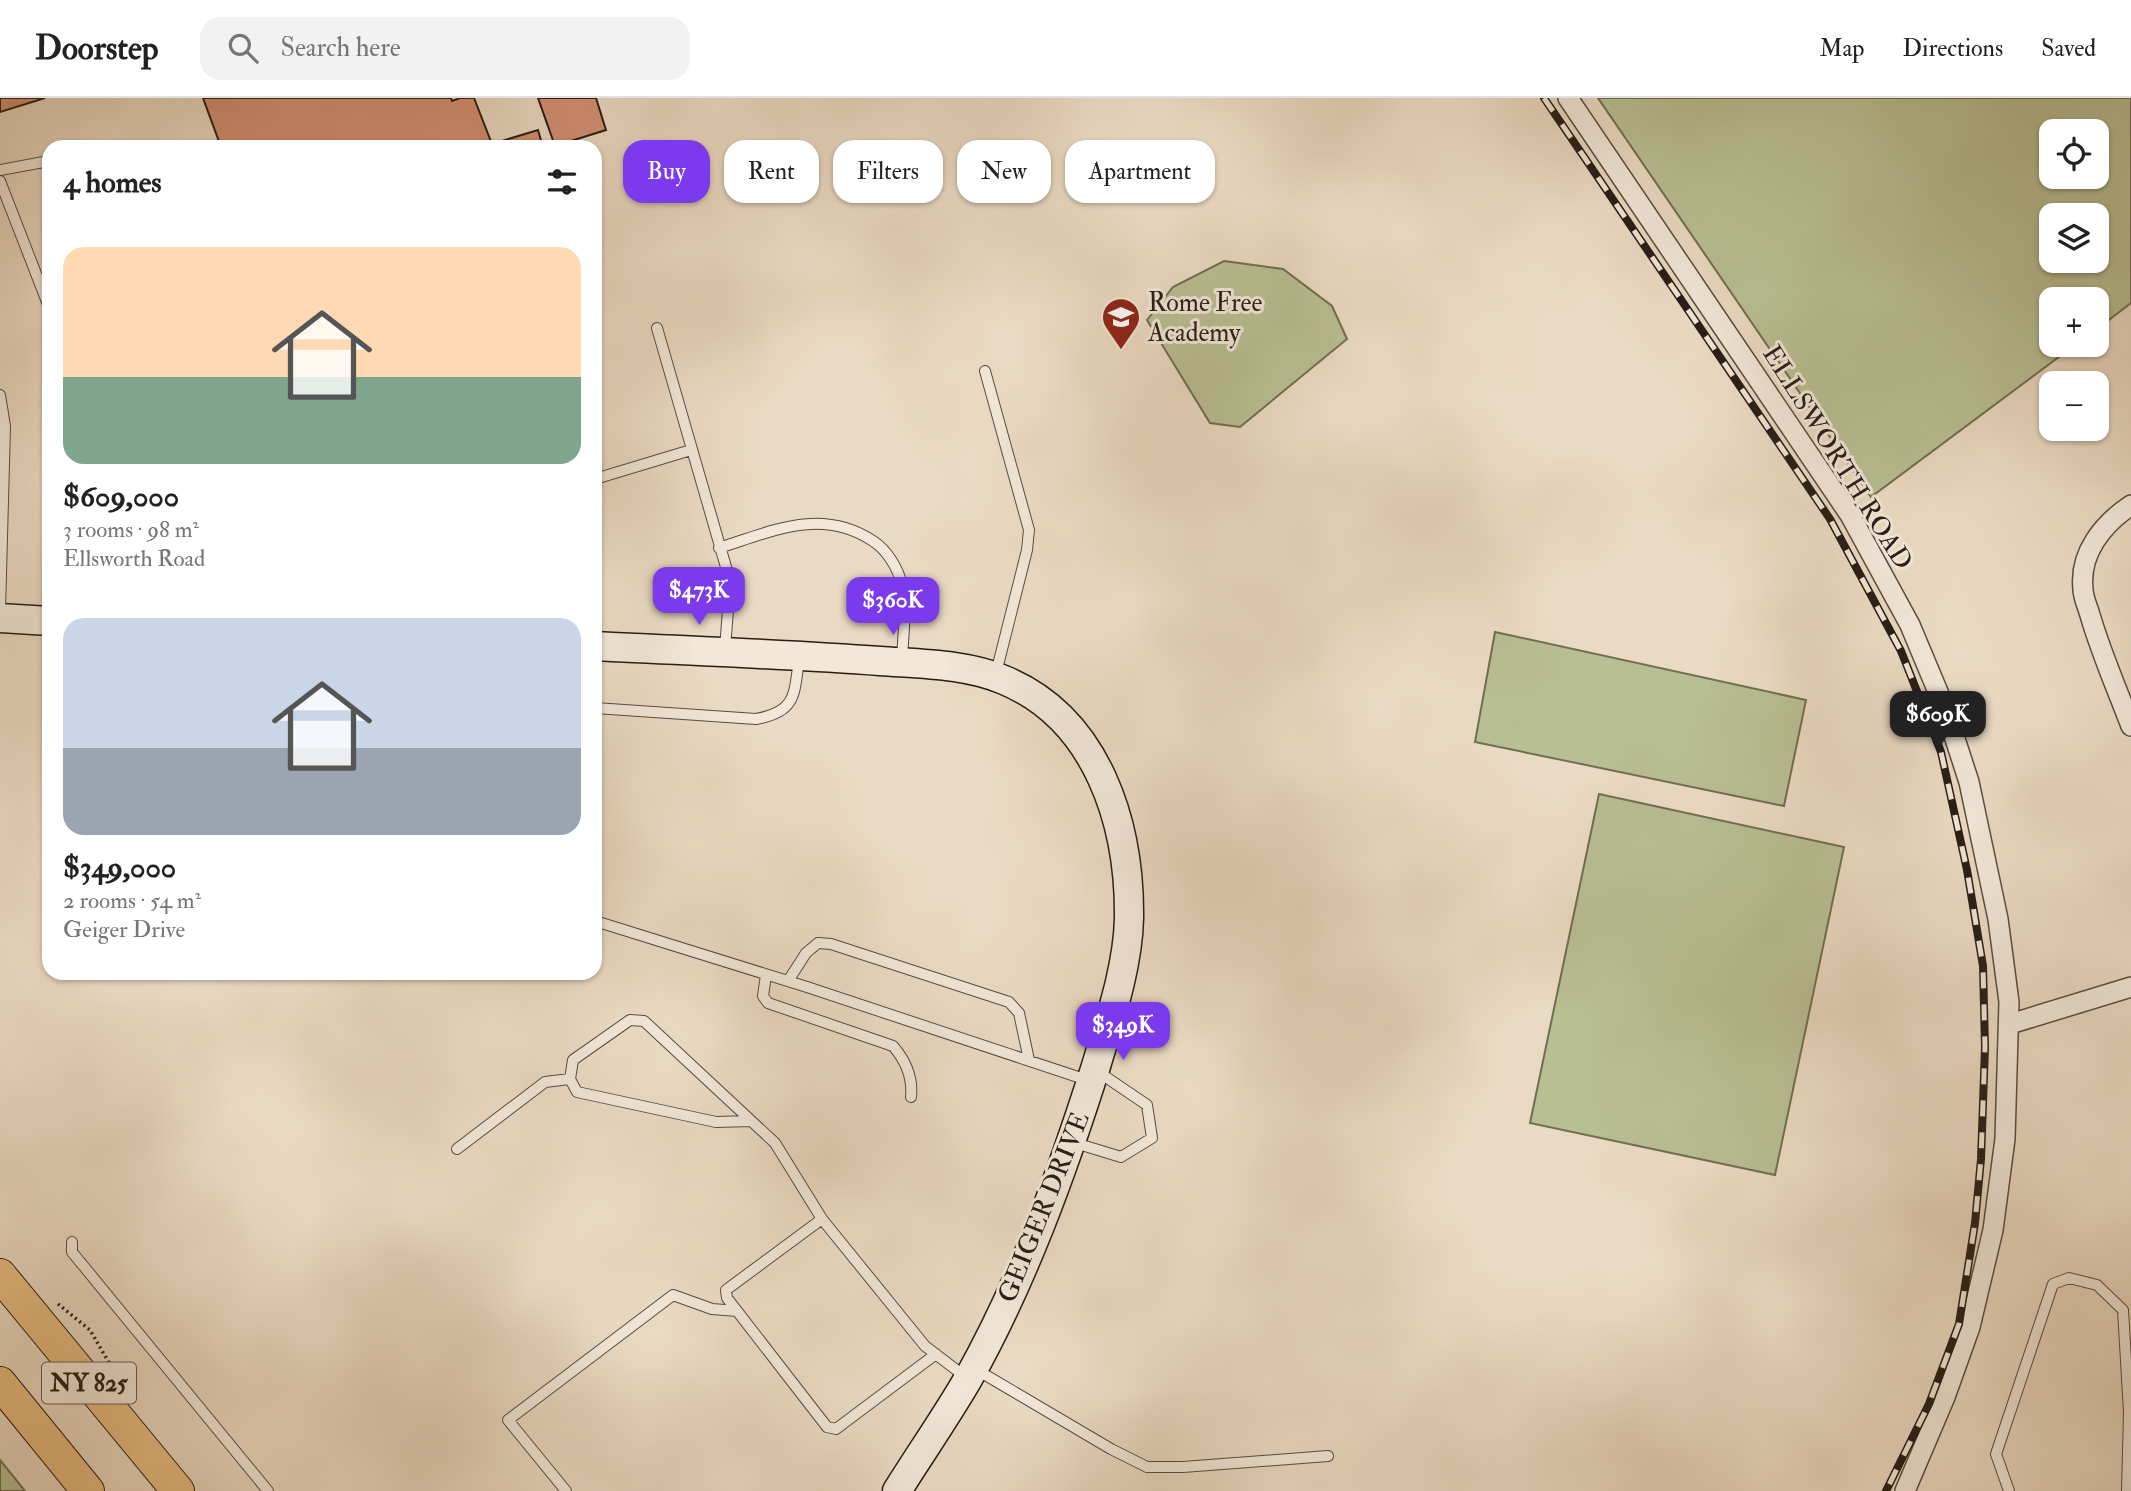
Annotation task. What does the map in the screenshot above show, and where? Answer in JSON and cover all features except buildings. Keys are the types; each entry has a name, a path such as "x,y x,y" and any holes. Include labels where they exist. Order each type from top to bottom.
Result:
{"main road":[{"name":"NY 825","path":"0,1275 178,1491"},
{"name":"NY 825","path":"0,1383 88,1491"}],"street":[{"name":"ELLSWORTH ROAD","path":"1568,98 1850,515 1910,625 1946,711 1969,782 1998,919 2009,1002 2005,1139 1993,1230 1970,1327 1945,1397 1905,1491"},
{"path":"2131,505 2112,519 2097,536 2087,558 2082,589 2095,632 2131,726"},
{"path":"0,618 42,621"},
{"name":"GEIGER DRIVE","path":"602,646 944,666 987,674 1035,697 1071,729 1093,758 1114,804 1127,874 1129,919 1125,956 1072,1142 1012,1290 970,1373 897,1491"},
{"path":"2010,1024 2131,987"}],"lane":[{"path":"0,170 42,161"},
{"path":"0,181 42,289"},
{"path":"657,328 728,574 725,652"},
{"path":"985,371 1029,530 1027,550 987,674"},
{"path":"0,395 5,426 0,611"},
{"path":"602,477 691,450"},
{"path":"719,548 807,523 830,523 856,531 878,545 892,561 902,582 902,663"},
{"path":"602,708 756,719 775,716 791,700 800,656"},
{"path":"602,922 1029,1060 1093,1075 1147,1105 1152,1139 1121,1157 1072,1142"},
{"path":"788,981 806,953 818,943 831,944 1009,1002 1019,1013 1029,1060"},
{"path":"766,975 764,996 768,1003 893,1046 901,1055 912,1080 911,1097"},
{"path":"751,1121 716,1122 577,1092 570,1079 573,1060 629,1020 644,1021 775,1143 822,1219 925,1346 970,1373 1147,1467 1183,1467 1328,1456"},
{"path":"457,1149 545,1082 570,1079"},
{"path":"822,1219 726,1290 727,1298 827,1427 836,1429 936,1354"},
{"path":"72,1242 72,1252 268,1491"},
{"path":"2009,1491 1996,1454 2053,1284 2069,1278 2097,1285 2123,1310 2129,1412 2127,1491"},
{"path":"566,1491 508,1420 673,1295 712,1309 737,1311"}],"green space":[{"path":"1598,98 2131,98 2131,303 2109,320 2109,287 2039,287 2039,357 2059,357 1871,497"},
{"path":"1224,261 1283,269 1332,306 1347,339 1240,427 1210,423 1147,320 1173,287"},
{"path":"1495,632 1806,700 1784,806 1475,742"},
{"path":"1599,794 1844,847 1775,1175 1530,1123"},
{"path":"0,1460 25,1491 0,1491"}],"railway":[{"path":"1544,98 1830,519 1901,651 1941,752 1967,870 1983,966 1985,1047 1981,1159 1975,1223 1959,1324 1929,1404 1886,1491"}],"place":[{"name":"Rome Free Academy","path":"1121,351"}]}
